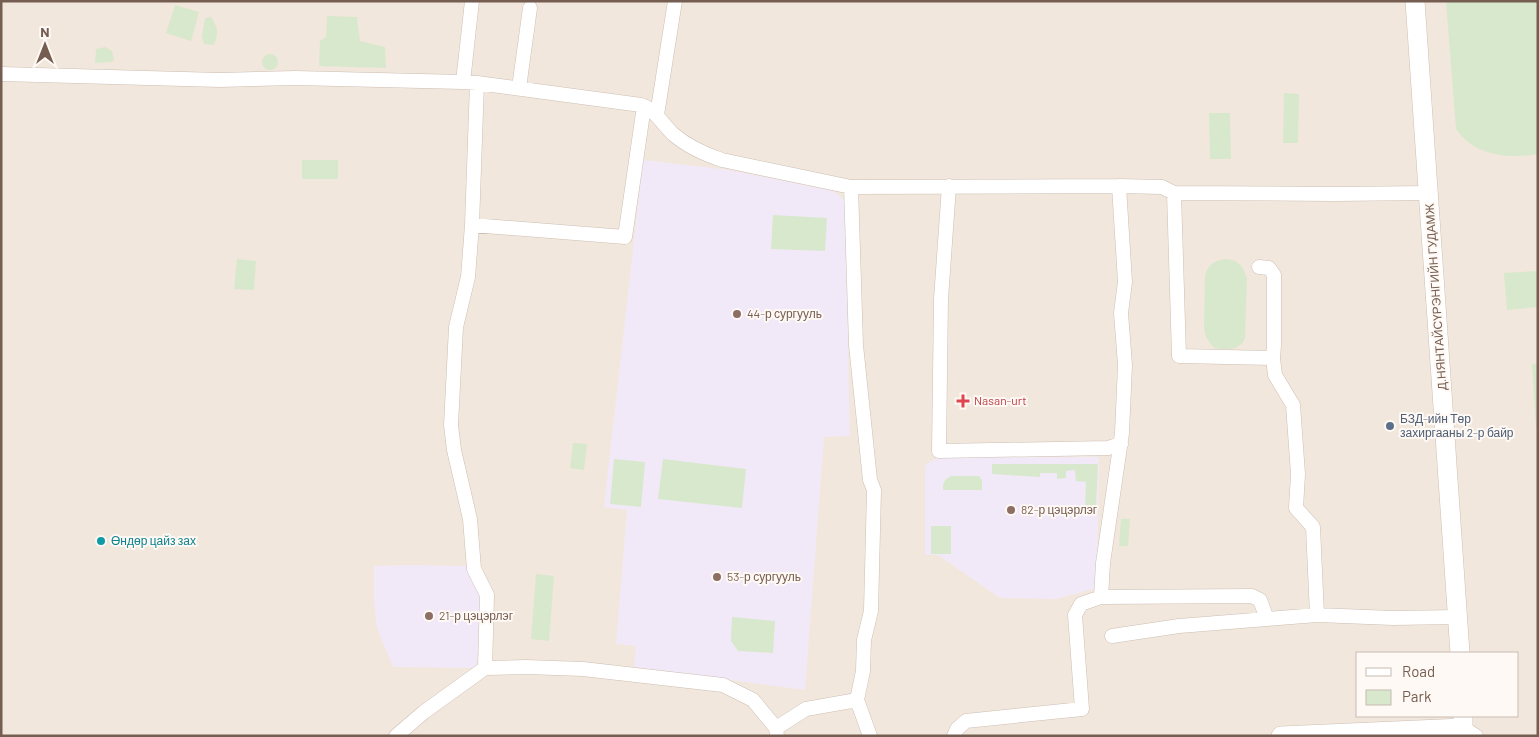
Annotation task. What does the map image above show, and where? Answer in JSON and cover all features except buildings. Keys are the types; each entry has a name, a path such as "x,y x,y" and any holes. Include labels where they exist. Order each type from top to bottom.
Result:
{"main road":[{"name":"Д.НЯНТАЙСҮРЭНГИЙН ГУДАМЖ","path":"1416,1 1460,652"},
{"path":"1281,736 1467,729"}],"street":[{"path":"472,1 470,82 472,225 468,277 456,327 451,425 454,450 470,520 474,569 487,595 485,668"},
{"path":"657,114 675,1"},
{"path":"519,88 530,8"},
{"path":"1,74 220,80 295,78 470,82 519,88 644,106 657,114 668,129 684,142 722,160 851,187 1119,186 1162,187 1174,193 1429,193"},
{"path":"472,225 625,237 644,106"},
{"path":"950,186 941,299 939,451 1108,448 1121,444"},
{"path":"1101,597 1103,563 1121,444 1125,365 1121,313 1125,282 1119,186"},
{"path":"851,187 856,345 870,480 874,490 871,611 864,640 863,671 856,700 870,736"},
{"path":"1174,193 1179,356 1273,358"},
{"path":"1260,267 1269,268 1274,275 1273,358 1275,374 1293,405 1298,474 1296,508 1312,527 1317,615"},
{"path":"954,736 957,729 966,721 1082,709 1075,615 1082,604 1101,597 1252,596 1260,600 1267,619"},
{"path":"1112,636 1179,626 1317,615 1458,618"},
{"path":"396,736 424,712 485,668 583,669 723,685 753,700 776,732 806,709 856,700"}],"shaded area":[{"path":"1,1 1538,1 1538,736 1,736"},
{"path":"643,160 730,170 833,191 845,202 850,436 824,437 805,690 634,667 636,646 616,644 627,510 604,507"},
{"name":"82-р цэцэрлэг","path":"939,457 1099,457 1097,588 1056,599 1000,598 938,555 925,555 925,465"},
{"name":"21-р цэцэрлэг","path":"374,566 466,566 476,580 483,605 476,668 393,667 377,628 374,603"}],"green space":[{"path":"1446,1 1538,1 1538,154 1515,156 1492,154 1472,145 1456,129"},
{"path":"175,5 199,12 191,41 166,33"},
{"path":"327,16 357,17 360,41 385,47 386,68 319,66 320,41 326,37"},
{"path":"211,17 217,30 214,45 204,44 202,36 205,18"},
{"path":"105,47 112,51 114,60 111,62 95,63 96,49"},
{"path":"267,54 273,54 278,59 276,68 267,70 262,65 262,59"},
{"path":"1284,93 1299,94 1298,143 1283,143"},
{"path":"1209,113 1230,113 1231,159 1210,159"},
{"path":"302,160 338,160 338,179 302,179"},
{"path":"773,215 827,218 825,251 771,249"},
{"path":"237,259 256,261 254,290 234,289"},
{"path":"1226,259 1240,264 1247,278 1245,339 1236,348 1228,349 1214,348 1206,337 1204,329 1206,272 1212,264"},
{"path":"1538,271 1538,307 1507,310 1504,273"},
{"path":"1532,364 1538,364 1538,428 1536,428"},
{"path":"573,443 587,444 584,470 570,468"},
{"path":"614,459 645,462 641,507 610,504"},
{"path":"663,459 746,469 742,508 658,499"},
{"path":"992,464 1098,464 1096,508 1085,508 1086,482 1076,481 1075,470 1066,471 1066,478 1057,479 1057,473 1040,473 1040,477 992,474"},
{"path":"951,476 979,476 982,480 982,490 943,490 944,482"},
{"path":"1121,519 1130,519 1128,546 1119,546"},
{"path":"931,526 951,526 951,554 931,554"},
{"path":"536,574 554,576 549,641 531,639"},
{"path":"732,617 775,621 773,653 738,651 731,641"}],"place":[{"name":"44-р сургууль","path":"737,314"},
{"name":"Nasan-urt","path":"963,401"},
{"name":"БЗД-ийн Төр захиргааны 2-р байр","path":"1390,426"},
{"name":"82-р цэцэрлэг","path":"1011,510"},
{"name":"Өндөр цайз зах","path":"101,541"},
{"name":"53-р сургууль","path":"717,577"},
{"name":"21-р цэцэрлэг","path":"429,616"}]}
